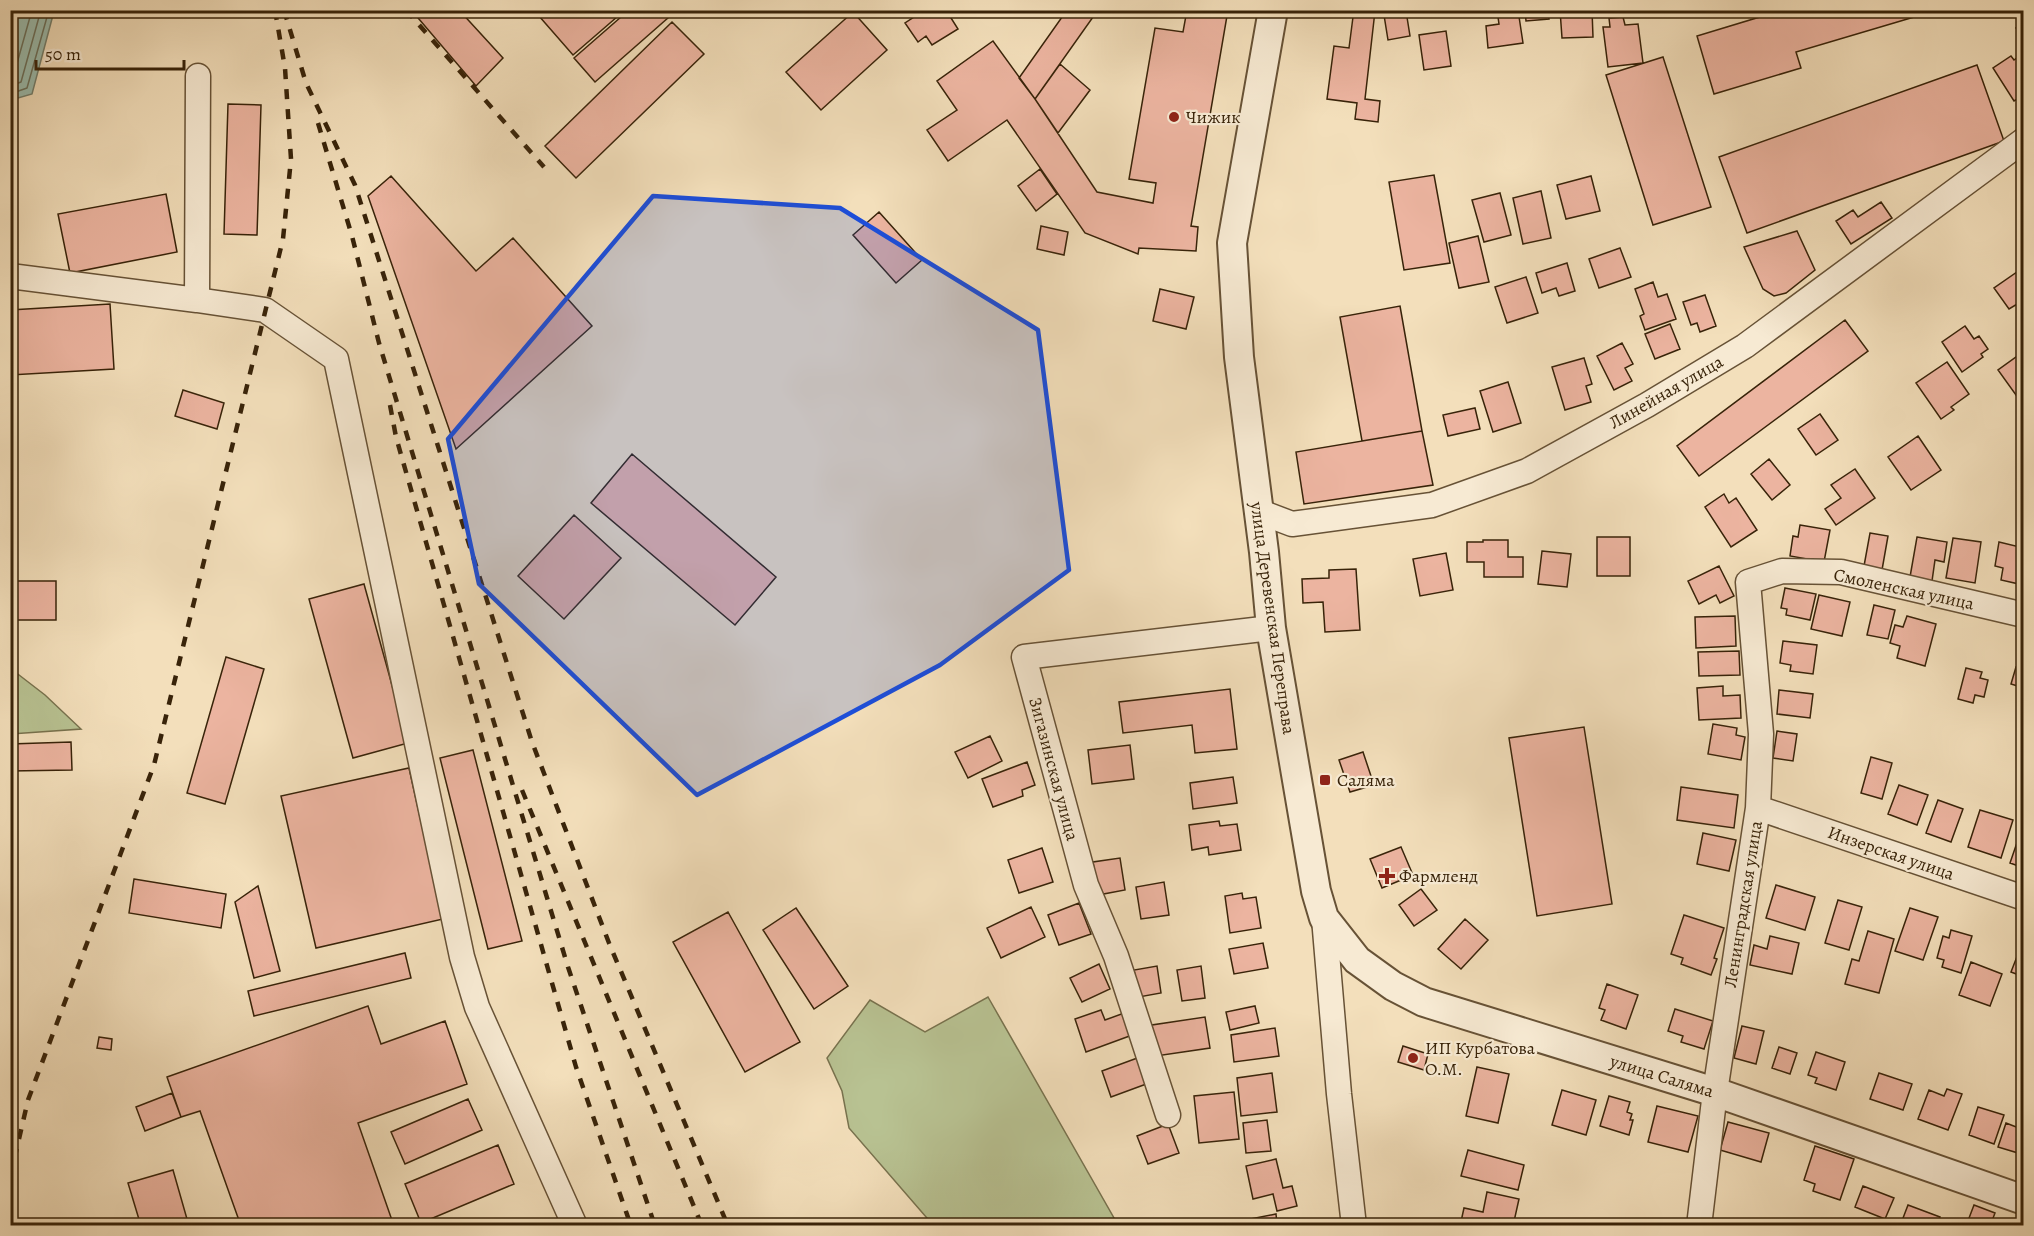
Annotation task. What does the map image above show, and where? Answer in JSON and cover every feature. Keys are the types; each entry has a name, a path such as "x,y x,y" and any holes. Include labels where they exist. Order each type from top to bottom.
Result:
{"street":[{"name":"улица Деревенская Переправа","path":"1273,10 1232,243 1239,357 1271,628 1316,891 1324,918 1339,1094 1354,1226"},
{"path":"197,300 198,76"},
{"name":"Линейная улица","path":"1258,511 1292,524 1432,505 1527,471 1647,405 1745,346 2024,140"},
{"path":"10,276 265,310 336,359 462,957 477,1007 575,1226"},
{"name":"Смоленская улица","path":"1748,582 1782,571 1840,572 2024,615"},
{"name":"Ленинградская улица","path":"1699,1226 1715,1092 1758,807 1761,734 1748,582"},
{"name":"Зигазинская улица","path":"1168,1115 1116,956 1086,885 1024,657 1271,628"},
{"name":"Инзерская улица","path":"1758,807 2024,898"},
{"name":"улица Саляма","path":"1324,918 1357,960 1393,986 1424,1002 1715,1092 2024,1200"}],"highlighted area":[{"path":"653,196 840,208 1038,330 1069,570 940,665 697,795 479,584 448,439"}],"green space":[{"path":"10,668 45,695 81,729 11,734"},
{"path":"988,997 1118,1225 933,1225 849,1128 842,1091 827,1058 870,1000 925,1032"}],"water":[{"path":"11,10 51,11 53,15 32,94 11,100"}],"building":[{"path":"415,10 459,10 503,58 476,86 413,12"},
{"path":"545,10 625,10 573,55 539,16"},
{"path":"629,10 677,10 595,82 574,58"},
{"path":"910,10 946,10 958,29 932,45 926,36 918,42 905,23 914,17"},
{"path":"1067,10 1098,10 1035,99 1019,78"},
{"path":"1187,10 1228,10 1191,226 1198,227 1196,251 1139,248 1138,254 1085,233 1007,120 948,161 927,130 957,110 937,81 993,41 1097,192 1153,203 1156,183 1129,179 1155,28 1183,32"},
{"path":"1453,10 1477,10 1478,15 1453,16"},
{"path":"1497,10 1518,10 1523,43 1488,48 1486,26 1499,24"},
{"path":"1525,10 1548,10 1549,19 1526,21"},
{"path":"1560,10 1592,10 1593,37 1562,38"},
{"path":"1783,10 1930,10 1931,12 1796,52 1801,68 1714,94 1697,36"},
{"path":"1375,11 1365,99 1380,101 1378,122 1355,119 1357,103 1327,99 1334,46 1349,48 1353,17"},
{"path":"1406,11 1410,36 1388,40 1384,15"},
{"path":"853,12 887,50 821,110 786,72"},
{"path":"1623,17 1625,25 1638,24 1643,63 1608,67 1603,27 1610,27 1609,18"},
{"path":"672,22 704,54 576,178 545,146"},
{"path":"2024,23 2024,39 2016,28"},
{"path":"1446,31 1451,66 1424,70 1419,35"},
{"path":"2022,54 2024,95 2014,101 1993,68 2011,56 2014,60"},
{"path":"1663,57 1711,207 1653,225 1606,75"},
{"path":"1060,64 1090,90 1058,133 1035,99"},
{"path":"1977,65 2004,141 1747,233 1719,157"},
{"path":"228,104 261,105 257,235 224,234"},
{"path":"1040,169 1057,194 1036,211 1018,186"},
{"path":"1434,175 1450,263 1404,270 1389,182"},
{"path":"391,176 476,271 513,238 592,326 456,449 368,196"},
{"path":"1591,176 1600,211 1566,219 1557,185"},
{"path":"1541,191 1551,238 1523,244 1513,198"},
{"path":"1500,193 1511,235 1484,242 1472,200"},
{"path":"166,194 177,252 70,273 58,214"},
{"path":"1881,202 1892,218 1851,244 1836,221 1853,210 1858,217"},
{"path":"879,212 922,260 896,283 853,235"},
{"path":"1041,226 1068,232 1064,255 1037,249"},
{"path":"1797,231 1815,270 1786,293 1774,296 1763,289 1744,247"},
{"path":"1478,236 1489,282 1459,288 1449,243"},
{"path":"1620,248 1631,277 1599,288 1589,259"},
{"path":"1567,263 1575,291 1559,296 1556,288 1542,293 1536,273"},
{"path":"2017,272 2024,281 2024,300 2009,309 1994,288"},
{"path":"1526,277 1538,313 1507,323 1495,287"},
{"path":"1653,282 1658,297 1667,294 1676,319 1645,330 1640,316 1644,314 1635,289"},
{"path":"1160,289 1194,297 1186,329 1153,321"},
{"path":"1705,295 1716,326 1700,332 1697,323 1691,325 1683,302"},
{"path":"110,304 114,369 10,375 10,310"},
{"path":"1400,306 1422,431 1362,441 1340,317"},
{"path":"1845,320 1868,351 1699,476 1677,446"},
{"path":"1670,324 1680,349 1655,359 1645,334"},
{"path":"1965,326 1974,339 1979,336 1988,349 1981,354 1983,357 1962,372 1942,342"},
{"path":"1622,343 1633,364 1625,368 1632,381 1614,390 1597,356"},
{"path":"2023,352 2024,390 2016,395 1998,370"},
{"path":"1584,358 1592,384 1586,386 1591,402 1565,410 1552,367"},
{"path":"1947,362 1969,394 1951,407 1954,410 1941,419 1916,383"},
{"path":"1508,382 1521,423 1493,432 1480,391"},
{"path":"183,390 224,403 217,429 175,416"},
{"path":"1475,408 1480,429 1448,436 1443,415"},
{"path":"1820,414 1838,440 1816,455 1798,429"},
{"path":"1422,431 1433,485 1304,504 1296,452"},
{"path":"1918,436 1941,470 1911,490 1888,457"},
{"path":"632,454 776,577 735,625 591,503"},
{"path":"1769,459 1790,485 1772,500 1751,474"},
{"path":"1855,469 1875,498 1836,525 1825,509 1841,498 1831,485"},
{"path":"1724,494 1729,503 1736,498 1757,530 1731,547 1705,507"},
{"path":"574,515 621,558 564,619 518,576"},
{"path":"1800,525 1830,530 1824,562 1790,556 1793,536 1798,537"},
{"path":"1870,533 1888,536 1882,570 1864,566"},
{"path":"1597,537 1630,537 1630,576 1597,576"},
{"path":"1917,537 1947,542 1944,562 1935,560 1932,581 1910,577"},
{"path":"1953,538 1981,542 1975,583 1946,578"},
{"path":"1483,540 1508,540 1508,557 1523,557 1523,577 1484,577 1484,562 1467,562 1467,542 1483,542"},
{"path":"1999,542 2024,548 2024,563 2019,584 2001,580 2003,568 1995,566"},
{"path":"1542,551 1571,554 1567,587 1538,584"},
{"path":"1446,553 1453,590 1420,596 1413,559"},
{"path":"1719,566 1734,596 1720,603 1716,595 1699,604 1688,581"},
{"path":"1356,569 1360,630 1325,632 1323,602 1303,603 1302,579 1329,578 1329,570"},
{"path":"10,581 56,581 56,620 10,620"},
{"path":"364,584 408,743 353,758 309,599"},
{"path":"1785,588 1816,594 1810,620 1786,615 1787,609 1781,608"},
{"path":"1819,595 1850,602 1842,636 1811,629"},
{"path":"1874,605 1895,610 1888,639 1867,635"},
{"path":"1735,616 1736,646 1696,648 1695,617"},
{"path":"1907,616 1936,624 1925,666 1897,658 1900,646 1890,643 1895,625 1903,627"},
{"path":"1783,641 1817,645 1813,674 1790,671 1791,665 1780,663"},
{"path":"1739,651 1740,675 1699,676 1698,652"},
{"path":"226,657 264,669 225,804 187,793"},
{"path":"2016,667 2024,669 2024,688 2011,684"},
{"path":"1966,668 1982,672 1980,678 1988,680 1984,697 1975,695 1973,703 1958,699"},
{"path":"1723,686 1723,696 1740,695 1741,718 1699,720 1697,688"},
{"path":"1230,689 1237,749 1195,753 1192,725 1123,733 1119,702"},
{"path":"1779,690 1813,694 1810,718 1777,714"},
{"path":"1713,724 1737,728 1736,735 1745,737 1741,760 1708,754"},
{"path":"1584,727 1612,904 1537,916 1509,738"},
{"path":"1777,731 1797,734 1793,761 1773,758"},
{"path":"990,736 1002,761 968,778 955,752"},
{"path":"71,742 72,770 10,771 10,744"},
{"path":"1130,745 1134,779 1092,784 1088,750"},
{"path":"473,750 522,941 488,949 440,758"},
{"path":"1363,752 1374,785 1350,792 1339,760"},
{"path":"1871,757 1892,763 1882,799 1861,793"},
{"path":"1027,762 1035,785 1022,790 1023,796 993,807 982,779"},
{"path":"409,768 443,919 316,948 281,796"},
{"path":"1233,777 1237,803 1193,809 1190,783"},
{"path":"1899,785 1928,795 1917,825 1888,814"},
{"path":"1681,787 1738,795 1734,828 1677,820"},
{"path":"1938,800 1963,809 1951,842 1926,833"},
{"path":"1980,810 2013,820 2001,858 1968,847"},
{"path":"1219,821 1220,826 1237,824 1241,850 1209,855 1208,847 1192,850 1189,825"},
{"path":"2022,828 2024,829 2024,868 2010,863"},
{"path":"1703,833 1736,840 1729,871 1697,864"},
{"path":"1401,847 1413,875 1382,888 1370,859"},
{"path":"1042,848 1053,882 1019,893 1008,860"},
{"path":"1120,858 1125,890 1098,895 1093,862"},
{"path":"134,879 226,894 221,928 129,913"},
{"path":"1164,882 1169,915 1141,919 1136,887"},
{"path":"1776,885 1815,897 1805,930 1766,918"},
{"path":"258,886 280,971 254,978 235,902"},
{"path":"1421,889 1437,910 1414,926 1399,905"},
{"path":"1242,893 1243,899 1256,897 1261,928 1230,933 1225,896"},
{"path":"1838,900 1862,907 1849,950 1825,943"},
{"path":"1079,903 1091,934 1059,945 1048,915"},
{"path":"1031,907 1045,937 1001,958 987,928"},
{"path":"796,908 848,986 814,1009 763,930"},
{"path":"1910,908 1938,917 1923,960 1895,951"},
{"path":"728,912 800,1042 745,1072 673,942"},
{"path":"1684,915 1724,928 1711,975 1681,964 1683,958 1671,954"},
{"path":"1465,919 1488,940 1461,969 1438,949"},
{"path":"1951,930 1972,936 1961,973 1942,967 1944,960 1937,958 1943,936 1949,938"},
{"path":"1868,931 1894,939 1879,993 1845,984 1852,959 1859,961"},
{"path":"1770,936 1799,943 1792,974 1750,965 1754,945 1767,949"},
{"path":"2024,941 2024,977 2011,972"},
{"path":"1263,943 1268,968 1234,974 1229,949"},
{"path":"405,953 411,978 254,1016 248,991"},
{"path":"1971,962 2002,974 1990,1006 1959,995"},
{"path":"1099,964 1110,989 1082,1002 1070,978"},
{"path":"1157,966 1161,993 1139,997 1134,970"},
{"path":"1201,966 1205,998 1182,1001 1177,970"},
{"path":"1607,984 1638,995 1626,1029 1601,1020 1605,1010 1599,1008"},
{"path":"368,1006 381,1044 445,1021 467,1084 358,1123 394,1226 241,1226 200,1111 181,1117 167,1077"},
{"path":"1255,1006 1259,1023 1230,1030 1226,1012"},
{"path":"1675,1009 1713,1021 1704,1049 1681,1042 1683,1036 1668,1031"},
{"path":"1101,1010 1105,1020 1127,1012 1135,1034 1086,1052 1075,1019"},
{"path":"1205,1017 1210,1048 1156,1056 1152,1025"},
{"path":"1742,1026 1764,1031 1756,1064 1734,1058"},
{"path":"1275,1028 1279,1056 1234,1062 1231,1035"},
{"path":"99,1037 112,1039 111,1050 97,1048"},
{"name":"ИП Курбатова О.М.","path":"1403,1046 1428,1054 1424,1070 1398,1062"},
{"path":"1779,1047 1797,1053 1790,1074 1772,1068"},
{"path":"1816,1052 1845,1062 1836,1090 1815,1083 1817,1078 1808,1075"},
{"path":"1140,1057 1149,1083 1111,1097 1102,1071"},
{"path":"1477,1067 1509,1074 1498,1123 1466,1116"},
{"path":"1272,1073 1277,1112 1241,1116 1237,1078"},
{"path":"1879,1073 1912,1084 1903,1110 1870,1099"},
{"path":"1947,1089 1962,1094 1948,1130 1918,1119 1929,1090 1944,1096"},
{"path":"1562,1090 1596,1100 1586,1135 1552,1125"},
{"path":"1234,1092 1239,1139 1199,1143 1194,1096"},
{"path":"172,1093 181,1117 145,1131 136,1107"},
{"path":"1609,1096 1630,1102 1627,1112 1632,1114 1630,1120 1633,1120 1629,1135 1600,1126"},
{"path":"468,1099 482,1130 405,1164 391,1132"},
{"path":"1657,1106 1698,1116 1688,1152 1648,1142"},
{"path":"1978,1107 2004,1115 1994,1144 1969,1135"},
{"path":"1267,1120 1271,1151 1246,1153 1243,1123"},
{"path":"1728,1122 1769,1133 1761,1162 1720,1150"},
{"path":"2006,1123 2024,1130 2018,1153 1998,1147"},
{"path":"1168,1124 1179,1153 1148,1164 1137,1136"},
{"path":"498,1145 514,1184 421,1223 405,1184"},
{"path":"1815,1146 1854,1159 1840,1200 1813,1191 1815,1184 1804,1180"},
{"path":"1468,1150 1524,1165 1518,1190 1461,1176"},
{"path":"1276,1159 1283,1188 1292,1186 1297,1206 1277,1211 1273,1194 1253,1199 1246,1166"},
{"path":"173,1170 189,1226 141,1226 128,1183"},
{"path":"1863,1186 1894,1198 1885,1219 1855,1207"},
{"path":"1487,1192 1519,1199 1513,1226 1460,1226 1464,1208 1483,1212"},
{"path":"1908,1205 1940,1217 1936,1226 1900,1226"},
{"path":"1974,1205 1995,1213 1990,1226 1966,1226"},
{"path":"1276,1214 1277,1224 1290,1222 1290,1226 1251,1226 1250,1219"},
{"path":"561,1218 564,1226 540,1226"}],"railway":[{"path":"10,1178 28,1100 154,765 283,239 291,159 285,68 275,10"},
{"path":"284,10 306,83 355,185 532,742 609,943 728,1226"},
{"path":"406,10 544,167"},
{"path":"318,123 352,236 379,343 568,967 655,1226"},
{"path":"390,405 396,437 576,1067 631,1226"},
{"path":"522,790 702,1226"}],"place":[{"name":"Чижик","path":"1174,117"},
{"name":"Саляма","path":"1325,780"},
{"name":"Фармленд","path":"1387,876"},
{"name":"ИП Курбатова О.М.","path":"1413,1058"}]}
